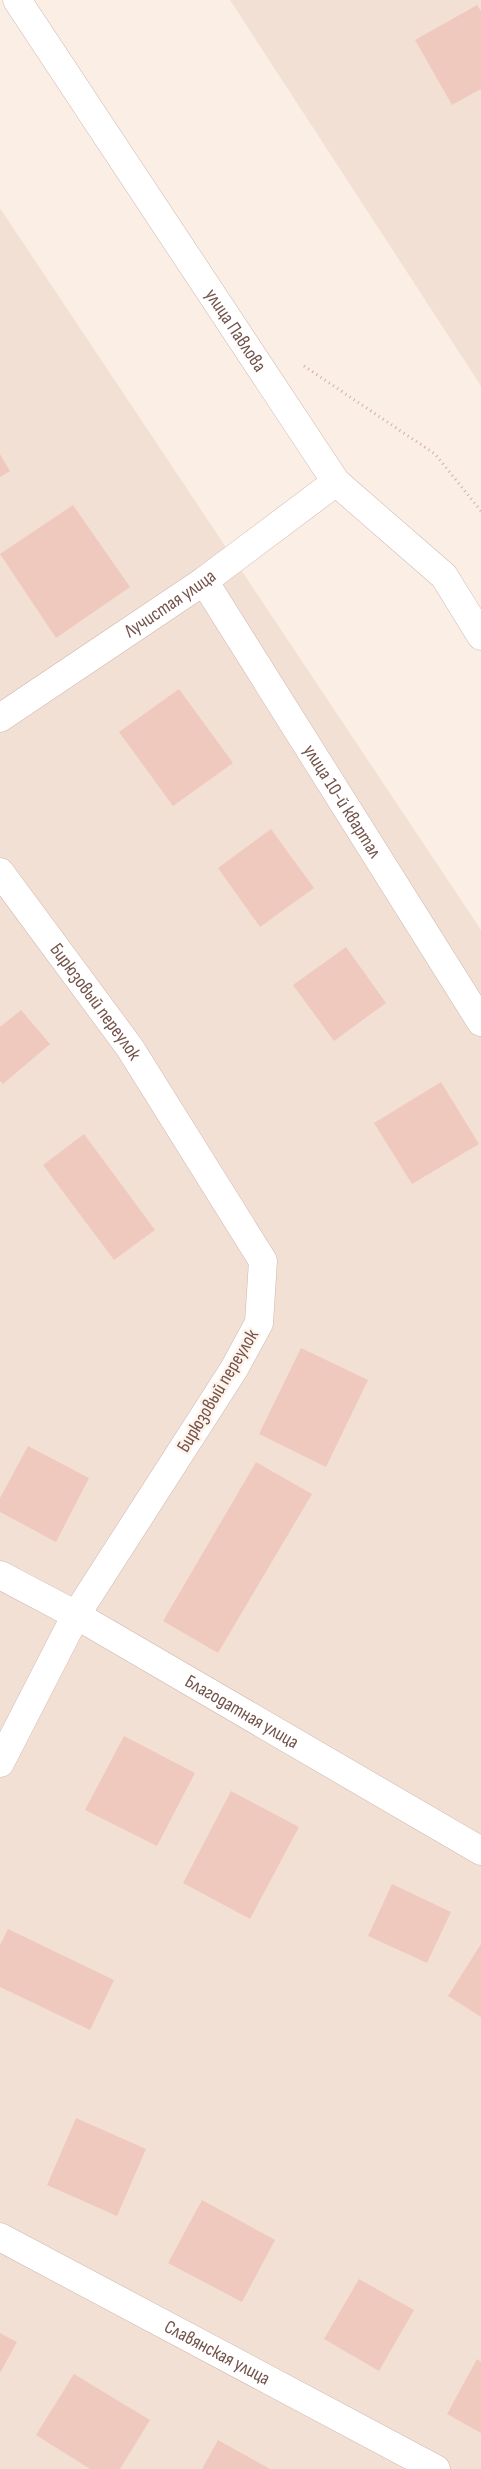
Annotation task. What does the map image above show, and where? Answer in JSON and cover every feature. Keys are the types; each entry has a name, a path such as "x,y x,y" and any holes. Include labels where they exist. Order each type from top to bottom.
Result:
{"street":[{"name":"улица Павлова","path":"17,0 336,482 444,576 481,636"},
{"name":"Лучистая улица","path":"0,718 204,581 336,482"},
{"name":"улица 10-й квартал","path":"204,581 481,1022"},
{"name":"Бирюзовый переулок","path":"0,872 130,1048 263,1261 259,1323 234,1369 76,1616 0,1763"},
{"name":"Благодатная улица","path":"0,1575 76,1616 481,1851"},
{"name":"Славянская улица","path":"0,2237 436,2469"}],"path":[{"path":"296,361 435,454 481,511"}],"shaded area":[{"path":"230,0 481,0 481,386"},
{"path":"0,208 481,930 481,2469 0,2469"}],"building":[{"path":"477,5 481,11 481,89 452,105 415,40"},
{"path":"0,454 10,471 0,477"},
{"path":"73,505 130,587 56,638 0,554"},
{"path":"179,689 233,763 173,806 119,732"},
{"path":"271,829 314,888 260,927 218,868"},
{"path":"346,947 386,1003 334,1041 293,985"},
{"path":"21,1010 50,1044 3,1084 0,1081 0,1027"},
{"path":"441,1082 479,1144 412,1184 374,1123"},
{"path":"84,1134 155,1230 114,1260 43,1165"},
{"path":"301,1348 368,1380 326,1467 259,1434"},
{"path":"28,1446 89,1478 56,1542 0,1512 0,1498"},
{"path":"256,1462 312,1494 218,1653 163,1621"},
{"path":"124,1736 195,1773 157,1846 85,1810"},
{"path":"231,1791 299,1827 250,1919 183,1883"},
{"path":"392,1884 451,1912 427,1963 368,1936"},
{"path":"8,1929 114,1980 90,2030 0,1987 0,1945"},
{"path":"481,1944 481,2017 448,1996"},
{"path":"76,2118 146,2149 117,2216 47,2185"},
{"path":"202,2200 275,2240 242,2302 168,2263"},
{"path":"359,2279 414,2310 379,2371 324,2339"},
{"path":"0,2333 17,2342 0,2373"},
{"path":"477,2359 481,2362 481,2433 447,2414"},
{"path":"74,2374 150,2420 120,2469 90,2469 36,2435"},
{"path":"218,2440 270,2469 202,2469"}]}
